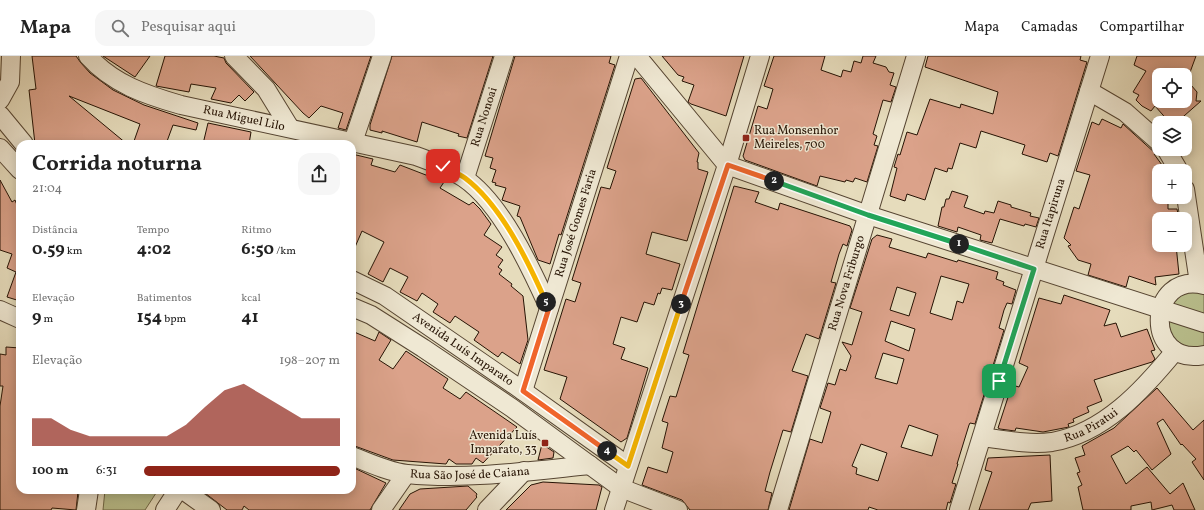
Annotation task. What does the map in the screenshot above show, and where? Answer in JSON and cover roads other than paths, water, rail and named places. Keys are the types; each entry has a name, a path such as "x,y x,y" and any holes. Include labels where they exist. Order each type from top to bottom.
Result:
{"street":[{"path":"0,100 10,82 11,56"},
{"name":"Rua Miguel Lilo","path":"88,56 98,66 120,82 146,95 181,105 344,140"},
{"path":"234,56 266,89 290,128"},
{"path":"354,140 382,56"},
{"name":"Rua Nonoai","path":"465,178 504,56"},
{"name":"Rua José Gomes Faria","path":"523,391 629,56"},
{"path":"637,56 728,165 868,215 1204,323"},
{"path":"614,510 620,488 728,165 760,56"},
{"name":"Rua Nova Friburgo","path":"778,510 916,56"},
{"name":"Rua Itapiruna","path":"959,510 1100,56"},
{"path":"1089,91 1125,112 1152,136"},
{"path":"0,116 21,140"},
{"name":"Rua Miguel Lilo","path":"356,143 416,156 443,166 465,178 488,201 507,228 533,273 549,308"},
{"path":"0,148 16,166"},
{"path":"1188,204 1201,284 1189,284 1179,287 1168,296 1160,308 1158,321 1160,333 1166,343 1176,351 1186,356 1204,355"},
{"name":"Avenida Luís Imparato","path":"356,282 385,296 523,391 628,466"},
{"name":"Avenida Luís Imparato","path":"356,309 371,315 423,348 512,408 620,488 678,510"},
{"path":"0,310 16,317"},
{"name":"Rua Piratui","path":"982,437 1016,442 1051,442 1080,434 1102,422 1133,398 1154,378 1176,351"},
{"name":"Rua São José de Caiana","path":"356,458 406,474 467,475 590,465"},
{"path":"487,510 524,471"},
{"path":"381,510 406,474"},
{"path":"86,510 88,494"},
{"path":"165,510 175,494"},
{"path":"189,494 212,510"}],"place":[{"name":"Rua Monsenhor Meireles, 700","path":"746,138"},
{"name":"Avenida Luís Imparato, 33","path":"545,443"}]}
